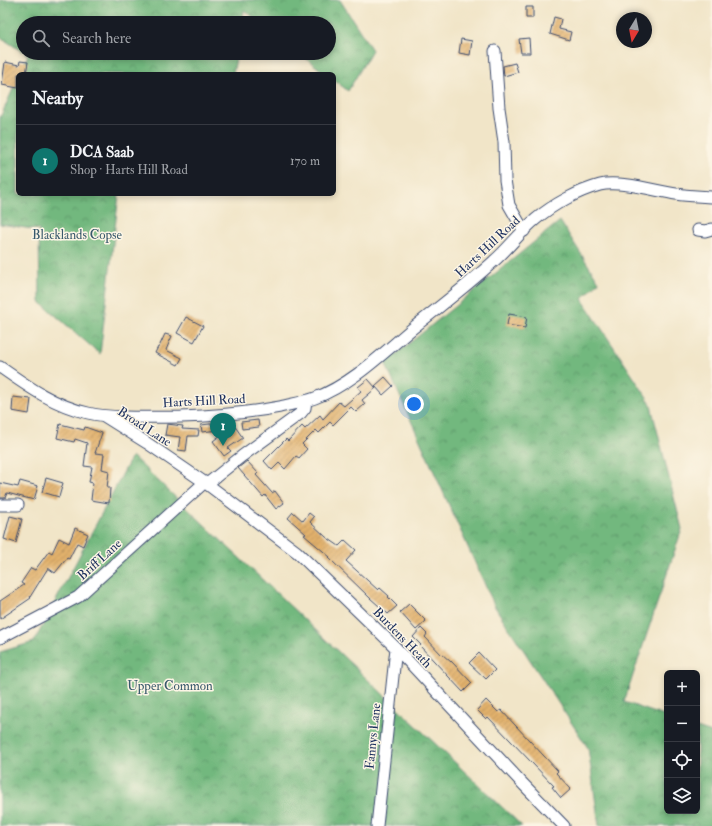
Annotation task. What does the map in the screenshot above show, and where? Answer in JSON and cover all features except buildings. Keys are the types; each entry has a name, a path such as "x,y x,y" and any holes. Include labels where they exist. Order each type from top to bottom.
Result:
{"street":[{"path":"495,51 499,108 504,142 505,180 509,205 524,231"},
{"name":"Harts Hill Road","path":"103,416 210,416 259,411 306,401 328,392 358,373 489,266 536,219 576,195 601,185 616,185 679,195 712,197"},
{"path":"698,230 705,231 712,229"},
{"name":"Broad Lane","path":"0,367 29,388 50,400 77,410 103,416 147,443 206,483"},
{"path":"206,483 301,413 305,408 306,401"},
{"name":"Briff Lane","path":"0,638 78,597 206,483"},
{"name":"Burdens Heath","path":"206,483 297,552 396,648 564,826"},
{"path":"0,505 18,505"},
{"name":"Fannys Lane","path":"377,826 396,648"}],"green space":[{"path":"0,0 340,0 372,50 348,91 336,82 336,72 323,72 308,60 336,60 336,16 252,16 244,10 243,16 16,16 16,47 0,37"},
{"path":"26,60 236,60 233,72 21,72"},
{"name":"Blacklands Copse","path":"16,82 16,196 119,196 100,354 40,302 39,230 0,224 0,118"},
{"path":"560,221 599,282 582,299 650,402 682,529 624,702 664,716 664,814 700,814 700,729 712,733 712,826 599,826 588,748 495,607 385,363"},
{"name":"Upper Common","path":"132,456 522,826 0,826 0,652 34,642"}],"place":[{"name":"DCA Saab","path":"223,446"}]}
